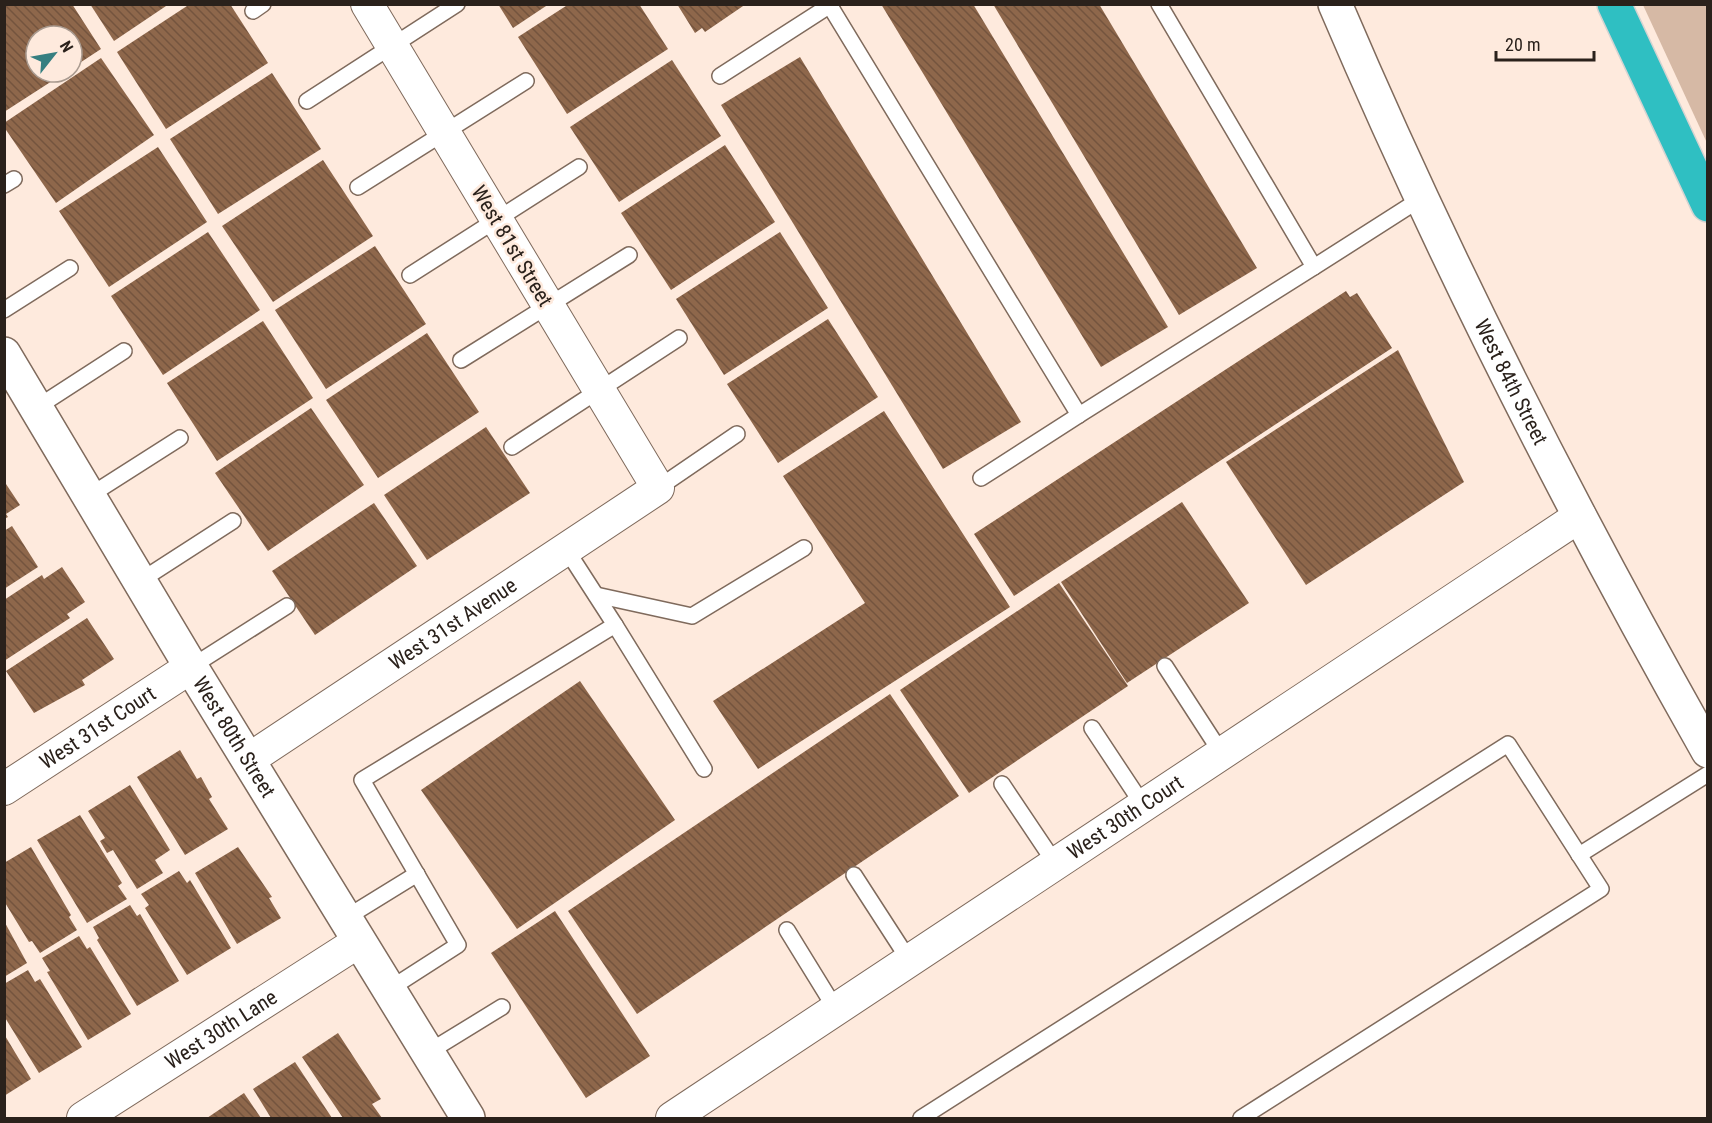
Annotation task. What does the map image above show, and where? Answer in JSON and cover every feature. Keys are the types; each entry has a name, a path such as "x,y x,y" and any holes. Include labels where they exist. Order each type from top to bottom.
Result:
{"highway":[{"path":"1614,4 1707,205"}],"street":[{"name":"West 81st Street","path":"367,4 658,488"},
{"name":"West 84th Street","path":"1335,4 1422,198 1581,516 1707,751"},
{"name":"West 80th Street","path":"4,354 191,668 468,1119"},
{"name":"West 31st Avenue","path":"248,760 658,488"},
{"name":"West 30th Court","path":"672,1119 835,1008 1581,516"},
{"name":"West 31st Court","path":"4,789 191,668"},
{"name":"West 30th Lane","path":"83,1119 351,931"}],"lane":[{"path":"307,101 457,4"},
{"path":"1159,4 1314,267"},
{"path":"720,76 831,5 1078,415"},
{"path":"358,187 526,81"},
{"path":"410,275 579,167"},
{"path":"981,478 1422,198"},
{"path":"460,360 629,255"},
{"path":"4,310 70,268"},
{"path":"512,447 679,338"},
{"path":"36,408 124,351"},
{"path":"658,488 737,434"},
{"path":"89,496 180,438"},
{"path":"140,581 233,521"},
{"path":"596,595 693,616 804,548"},
{"path":"566,549 704,769"},
{"path":"191,668 287,606"},
{"path":"388,990 458,945 362,780 615,625"},
{"path":"1165,666 1222,754"},
{"path":"1092,728 1143,805"},
{"path":"921,1119 1508,744 1601,890 1241,1119"},
{"path":"1579,855 1707,774"},
{"path":"1002,784 1055,863"},
{"path":"351,931 417,874"},
{"path":"854,875 909,960"},
{"path":"787,930 835,1008"},
{"path":"427,1053 502,1007"}],"shaded area":[{"path":"1643,5 1707,5 1707,143"}],"building":[{"path":"4,4 72,4 101,49 84,60 84,24 24,24 24,84 47,84 4,112"},
{"path":"90,4 169,4 114,41"},
{"path":"190,4 230,4 268,63 166,129 117,52"},
{"path":"498,4 549,4 513,28"},
{"path":"569,4 639,4 668,49 567,114 518,37"},
{"path":"677,4 746,4 705,32 702,28 695,33"},
{"path":"881,4 973,4 1168,327 1101,367"},
{"path":"993,4 1099,4 1257,268 1179,315"},
{"path":"800,57 1021,422 943,469 721,105"},
{"path":"101,58 154,135 56,203 4,127 4,123 62,84 84,84 84,69"},
{"path":"672,60 721,136 619,202 570,127"},
{"path":"272,73 321,149 218,214 170,139"},
{"path":"725,145 775,222 671,290 621,213"},
{"path":"158,147 207,222 109,287 59,211"},
{"path":"323,160 373,236 273,302 222,226"},
{"path":"208,232 260,310 163,375 111,296"},
{"path":"780,232 828,308 724,375 676,299"},
{"path":"375,246 426,324 326,389 275,310"},
{"path":"1346,291 1350,297 1357,293 1392,348 1014,596 974,534"},
{"path":"828,319 878,397 778,463 727,384"},
{"path":"263,321 313,398 217,461 167,383"},
{"path":"427,333 479,412 378,478 326,400"},
{"path":"1398,350 1464,482 1306,585 1226,462"},
{"path":"311,408 364,485 268,551 215,473"},
{"path":"884,411 1010,607 758,769 713,701 865,603 783,476"},
{"path":"486,427 530,493 427,560 384,495"},
{"path":"4,481 20,505 6,514 8,517 4,519"},
{"path":"1182,502 1249,603 1127,683 1061,582"},
{"path":"374,503 417,566 315,635 272,571"},
{"path":"12,526 38,567 4,589 4,531"},
{"path":"62,567 85,602 67,614 70,618 4,661 4,600 42,575 44,579"},
{"path":"1059,583 1128,686 969,793 900,690"},
{"path":"87,618 114,659 82,680 85,685 34,713 6,671"},
{"path":"580,681 675,820 517,929 421,790"},
{"path":"890,694 959,796 637,1014 568,911"},
{"path":"180,750 197,779 201,777 212,797 209,799 228,829 185,855 137,777"},
{"path":"130,785 170,850 155,860 163,873 137,889 113,850 107,853 100,841 105,838 88,811"},
{"path":"80,815 122,883 118,886 127,899 87,923 37,840"},
{"path":"31,847 71,915 69,917 77,930 40,953 32,941 29,942 4,901 4,863"},
{"path":"238,847 272,897 269,898 281,918 237,944 195,873"},
{"path":"179,871 187,883 190,880 231,948 187,975 145,908 149,905 141,894"},
{"path":"130,905 137,916 140,914 179,981 137,1006 97,940 99,938 93,927"},
{"path":"555,911 650,1056 586,1098 491,953"},
{"path":"4,921 27,963 4,977"},
{"path":"79,936 87,949 90,947 131,1014 88,1040 47,972 50,971 42,958"},
{"path":"28,970 35,982 40,979 82,1047 39,1073 4,1016 4,984"},
{"path":"338,1033 381,1099 372,1104 382,1118 343,1118 302,1057"},
{"path":"4,1034 31,1079 4,1096"},
{"path":"295,1062 332,1118 271,1118 253,1089"},
{"path":"244,1093 261,1118 207,1118"}]}
